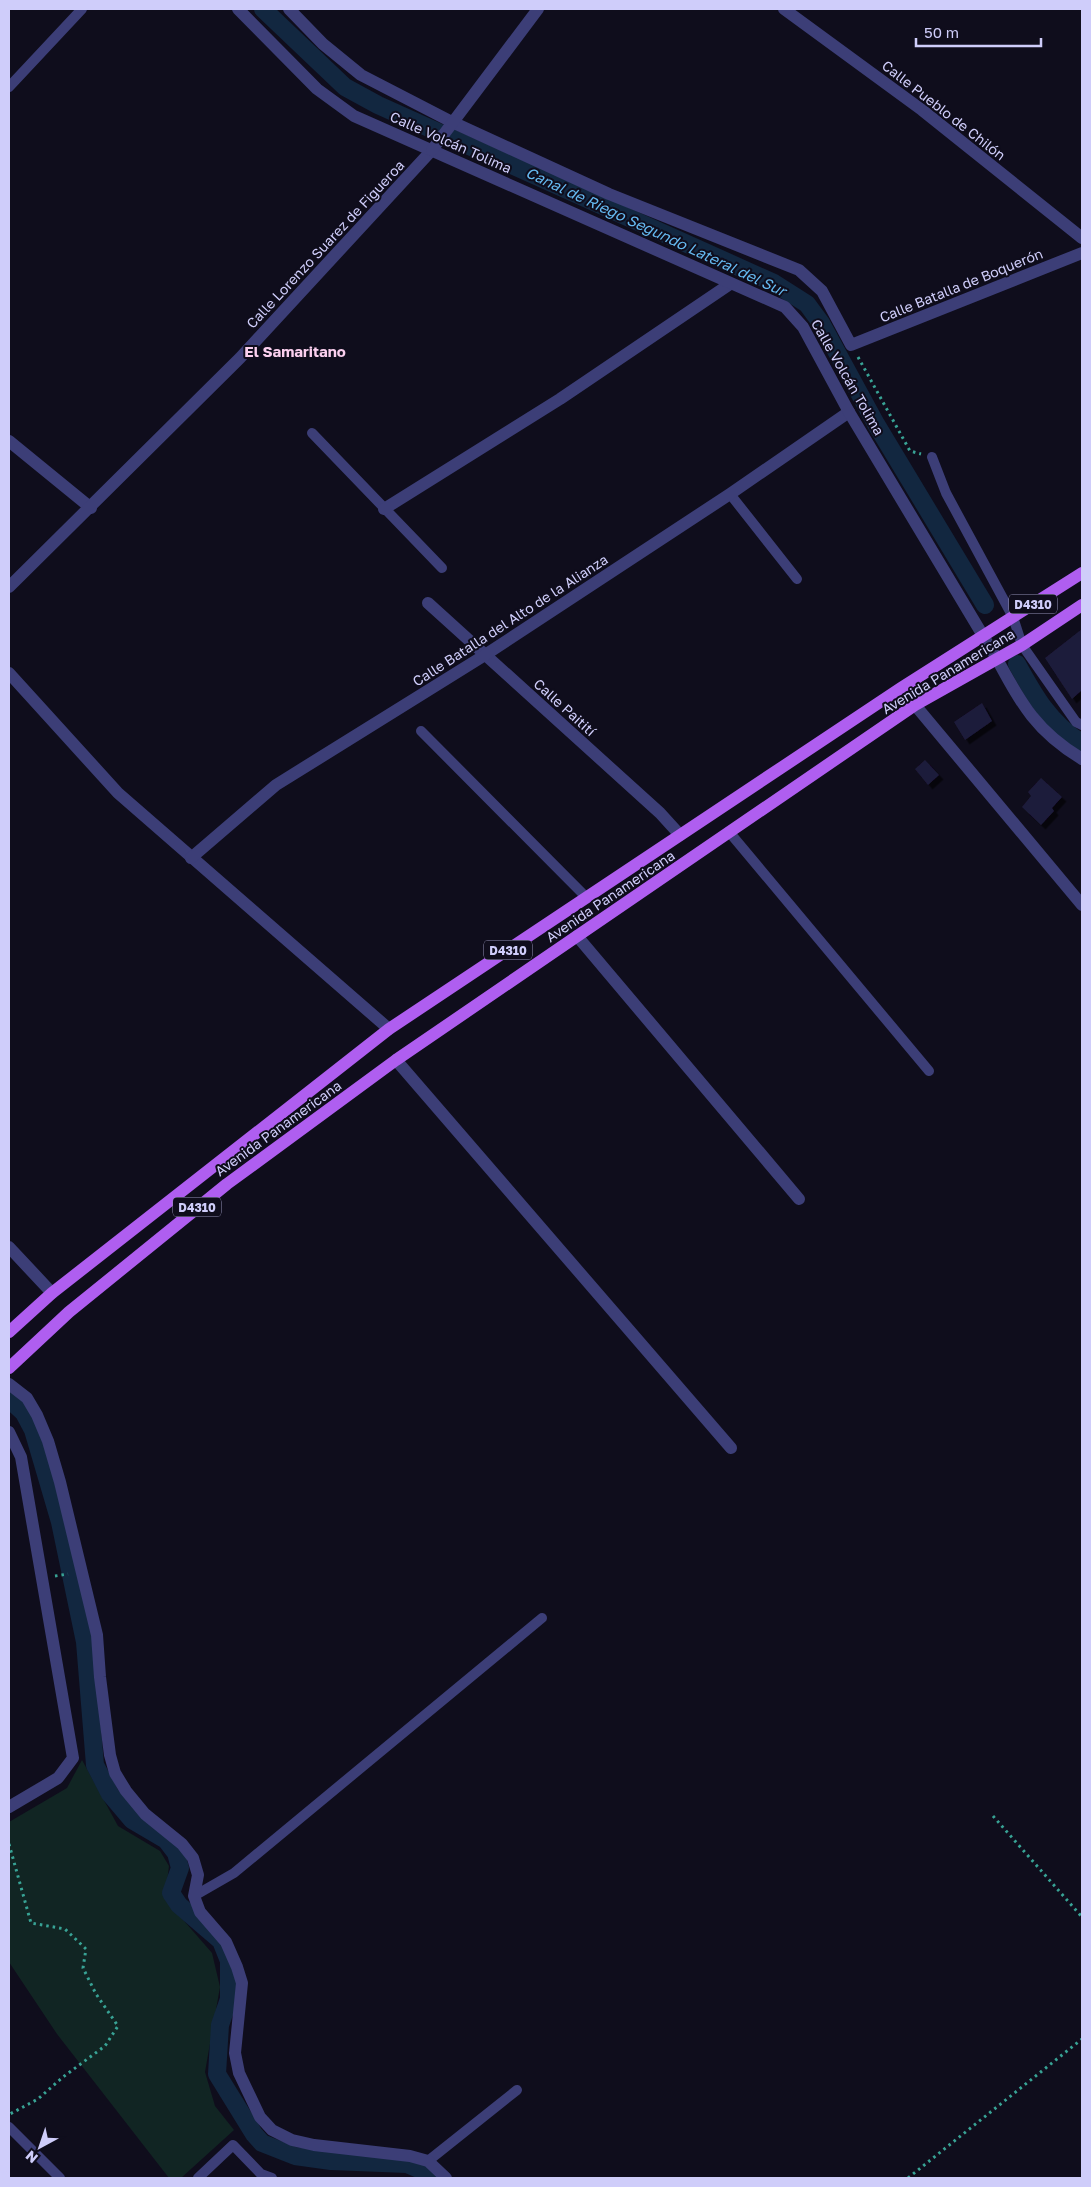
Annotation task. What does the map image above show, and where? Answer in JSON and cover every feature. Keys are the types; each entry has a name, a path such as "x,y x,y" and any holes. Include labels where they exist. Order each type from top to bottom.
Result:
{"main road":[{"name":"Avenida Panamericana","path":"9,1332 52,1293 389,1029 983,635 1082,573"},
{"name":"Avenida Panamericana","path":"9,1368 69,1312 227,1184 396,1060 915,705 1022,645 1082,605"}],"street":[{"name":"Calle Volcán Tolima","path":"238,9 317,90 354,116 434,147 730,284 785,307 803,327 849,412 983,635 1014,691 1047,735 1082,759"},
{"name":"Calle Volcán Tolima","path":"288,9 323,44 361,75 448,126 799,270 822,291 851,345"},
{"name":"Calle Lorenzo Suarez de Figueroa","path":"9,587 91,508 240,358 434,147 538,9"},
{"name":"Calle Pueblo de Chilón","path":"784,9 922,110 1082,238"},
{"name":"Calle Batalla de Boquerón","path":"851,345 1082,253"},
{"path":"384,509 560,398 730,284"},
{"name":"Calle Batalla del Alto de la Alianza","path":"191,858 276,786 485,655 730,494 849,412"},
{"path":"9,441 91,508"},
{"name":"Calle Paitití","path":"428,603 660,814 680,835"},
{"path":"9,673 118,793 389,1029"},
{"path":"915,705 1082,905"},
{"path":"577,936 799,1199"},
{"path":"396,1060 731,1448"},
{"path":"9,1247 52,1293"},
{"path":"9,1384 27,1398 37,1415 48,1441 60,1482 97,1635 101,1687 110,1755 116,1773 126,1791 145,1814 182,1844 193,1858 198,1875 194,1896 200,1912 226,1942 237,1967 242,1983 235,2053 239,2072 260,2117 272,2130 292,2140 314,2145 410,2156 428,2161 446,2178"},
{"path":"9,1432 23,1466 72,1758 58,1778 9,1807"}],"lane":[{"path":"9,87 82,9"},
{"path":"312,433 442,568"},
{"path":"932,457 946,493 1013,617 1022,645 1076,722 1082,725"},
{"path":"730,494 797,579"},
{"path":"421,730 587,898"},
{"path":"730,833 929,1071"},
{"path":"194,1896 234,1873 542,1618"},
{"path":"428,2161 516,2090"},
{"path":"9,2127 60,2178"},
{"path":"198,2178 233,2146 262,2174 272,2178"}],"path":[{"name":"Calle Volcán Tolima","path":"851,345 910,451 932,457"},
{"path":"53,1576 71,1573"},
{"path":"993,1816 1082,1917"},
{"path":"9,1844 31,1922 65,1929 86,1948 83,1968 96,1994 118,2026 105,2046 63,2077 38,2099 9,2114"},
{"path":"908,2178 1082,2039"}],"green space":[{"path":"82,1760 118,1826 160,1851 169,1866 165,1899 212,1953 220,1987 205,2072 215,2106 234,2130 181,2178 169,2178 57,2034 9,1962 9,1822 67,1788"}],"building":[{"path":"1082,629 1082,690 1072,699 1045,658"},
{"path":"982,703 992,721 965,740 954,722"},
{"path":"925,760 939,775 928,785 915,769"},
{"path":"1041,778 1062,797 1052,808 1054,811 1041,825 1022,807 1031,796 1028,792"}],"waterway":[{"name":"Canal de Riego Segundo Lateral del Sur","path":"263,9 345,87 378,105 774,283 807,304 821,323 876,424 985,605"},
{"name":"Canal de Riego Segundo Lateral del Sur","path":"1017,664 1037,698 1052,718 1082,743"},
{"path":"11,1401 24,1413 33,1430 60,1522 85,1642 95,1765 110,1794 132,1820 166,1840 176,1853 180,1868 171,1893 179,1905 221,1941 229,1961 229,1999 220,2025 217,2074 254,2134 262,2143 295,2156 331,2161 407,2164 421,2170 431,2178"}],"district":[{"name":"El Samaritano","path":"295,351"}]}
